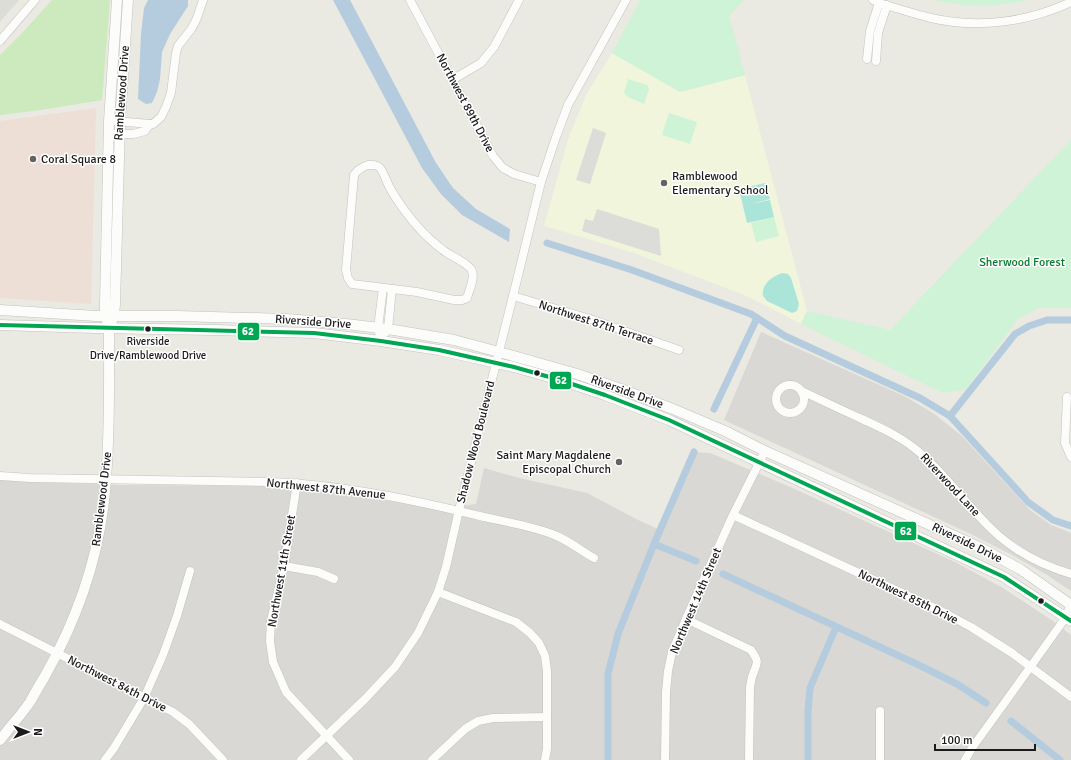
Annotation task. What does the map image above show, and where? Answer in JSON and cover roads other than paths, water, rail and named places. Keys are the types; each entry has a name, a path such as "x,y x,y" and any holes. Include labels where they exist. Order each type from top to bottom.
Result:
{"street":[{"path":"0,41 35,0"},
{"name":"Ramblewood Drive","path":"0,740 30,702 58,654 71,625 84,591 95,552 103,510 109,413 108,134 117,0"},
{"name":"Ramblewood Drive","path":"109,315 128,0"},
{"path":"108,134 133,134 145,131 150,124 161,117 171,93 178,46 192,28 203,0"},
{"name":"Northwest 89th Drive","path":"410,0 493,156 503,168 514,174 540,182"},
{"path":"452,80 481,63 494,46 519,0"},
{"name":"Shadow Wood Boulevard","path":"301,760 366,699 395,667 418,633 438,592 446,567 540,182 568,104 626,0"},
{"path":"867,59 870,31 876,1 932,18 958,22 984,23 1011,21 1040,14 1071,2"},
{"path":"876,61 878,33 887,5"},
{"path":"109,121 150,124"},
{"path":"368,165 375,165 380,168 399,203 412,221 444,251 457,260 468,265 472,270 473,276 467,298 462,300 454,300 417,292 383,288 352,284 348,278 346,270 354,175 357,170 368,165"},
{"path":"383,288 383,328"},
{"path":"381,341 392,289"},
{"name":"Northwest 87th Terrace","path":"513,296 590,319 679,350"},
{"name":"Riverside Drive","path":"0,310 109,315 286,319 346,324 383,328 454,340 499,352 577,374 618,388 725,431 765,451 978,547 1020,569 1071,605"},
{"name":"Riverside Drive","path":"0,325 314,333 439,350 560,380 605,395 669,420 1004,577 1069,617"},
{"name":"Riverwood Lane","path":"802,392 891,433 907,442 933,464 998,536 1033,560 1071,574"},
{"path":"1067,398 1066,443 1071,457"},
{"name":"Northwest 14th Street","path":"665,760 666,692 672,652 733,515 758,462 765,451"},
{"name":"Northwest 87th Avenue","path":"0,476 30,478 297,483 335,487 396,496 539,530 558,536 594,558"},
{"name":"Northwest 11th Street","path":"297,483 284,566 271,621 270,641 273,662 286,692 349,760"},
{"name":"Northwest 85th Drive","path":"733,515 943,612 987,637 1031,666 1071,697"},
{"path":"284,566 318,572 334,579"},
{"path":"105,760 114,748 144,698 163,655 177,616 190,570"},
{"path":"438,592 516,622 530,633 539,643 545,656 547,671 547,750 545,760"},
{"path":"965,760 1031,666 1069,617 1071,605"},
{"path":"686,619 751,650 756,657 757,665 752,676 750,687 748,760"},
{"name":"Northwest 84th Drive","path":"0,624 173,712 189,724 224,760"},
{"path":"880,711 880,760"},
{"path":"432,760 465,729 478,721 493,718 547,717"}],"waterway":[{"path":"547,243 632,270 751,314 785,336 920,398 950,416 1028,502 1053,520 1071,526"},
{"path":"714,409 757,318"},
{"path":"950,416 1015,334 1029,326 1047,320 1071,320"},
{"path":"608,760 608,674 618,634 654,544 694,452"},
{"path":"654,544 696,561"},
{"path":"723,574 923,667 957,684 986,703"},
{"path":"808,760 808,712 810,688 836,627"},
{"path":"1011,721 1060,760"}],"place":[{"name":"Coral Square 8","path":"33,159"},
{"name":"Ramblewood Elementary School","path":"664,183"},
{"name":"Riverside Drive/Ramblewood Drive","path":"148,329"},
{"name":"Saint Mary Magdalene Episcopal Church","path":"619,462"}],"park label":[{"name":"Sherwood Forest","path":"1022,262"}]}
